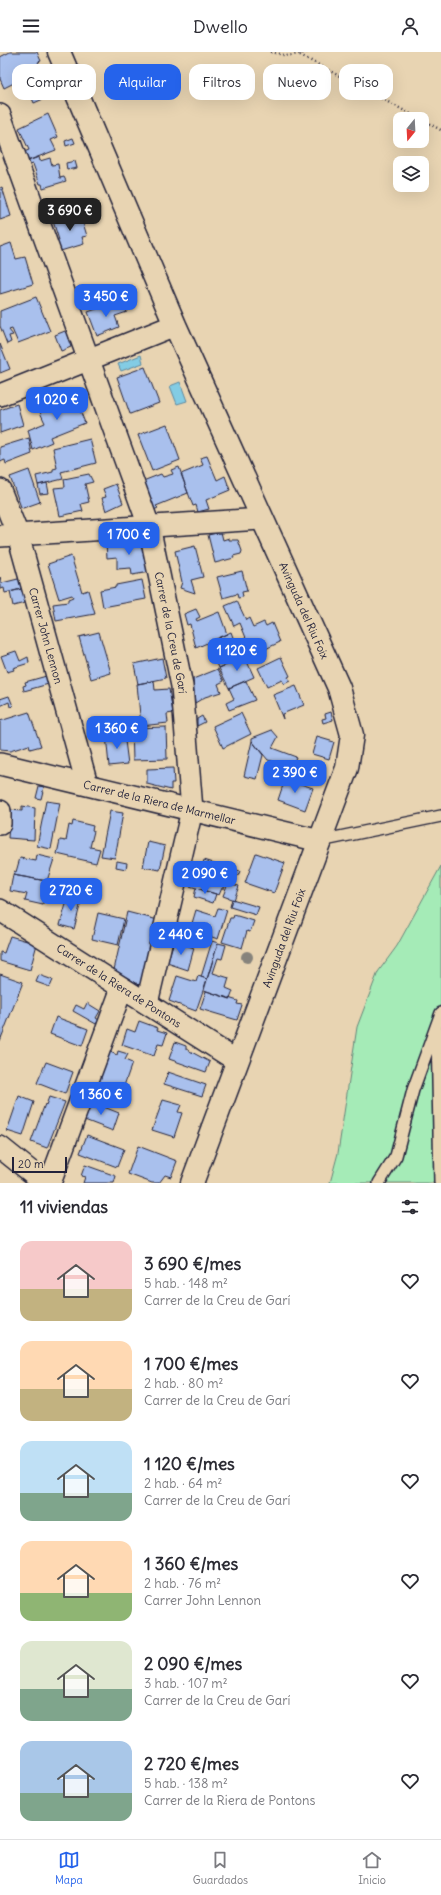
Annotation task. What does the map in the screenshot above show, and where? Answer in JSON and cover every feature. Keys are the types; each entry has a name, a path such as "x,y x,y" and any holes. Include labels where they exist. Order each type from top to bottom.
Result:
{"street":[{"name":"Avinguda del Riu Foix","path":"59,52 175,325 339,688 352,735 347,768 192,1183"},
{"name":"Carrer de la Creu de Garí","path":"0,115 149,526 182,686 192,810 147,1004"},
{"path":"0,395 175,325"},
{"name":"Carrer John Lennon","path":"0,490 9,536 87,784"},
{"path":"9,536 262,519"},
{"name":"Carrer de la Riera de Marmellar","path":"0,764 320,841"},
{"path":"0,811 0,824"},
{"name":"Carrer de la Riera de Pontons","path":"0,910 237,1061"},
{"path":"50,1183 122,988"},
{"path":"0,1147 45,1183"}],"lane":[{"path":"320,841 441,816"},
{"path":"379,1183 396,1156 413,1090 441,1013"},
{"path":"436,1024 440,1183"}],"path":[{"path":"271,52 288,56 300,55 308,52"},
{"path":"300,55 408,112"},
{"path":"429,123 441,130"}],"green space":[{"path":"441,866 441,1183 330,1183 338,1153 357,1027 378,972 397,946"}],"water":[{"path":"141,355 143,363 121,371 118,364"},
{"path":"180,382 187,401 177,404 170,386"}],"building":[{"path":"10,52 37,52 41,61 38,62 39,64 12,64 12,84 4,88 0,79 0,57"},
{"path":"33,100 41,100 34,103"},
{"path":"48,114 58,137 51,140 56,150 27,161 24,152 29,150 19,128"},
{"path":"73,138 75,143 66,146 65,141"},
{"path":"39,157 40,161 50,158 52,165 58,164 60,178 64,177 66,181 43,188 42,184 40,184 33,164 30,165 28,161"},
{"path":"75,161 77,168 67,170 66,163"},
{"path":"2,187 11,216 0,220 0,188"},
{"path":"80,213 87,236 82,237 84,244 57,252 54,241 59,240 53,221"},
{"path":"11,243 16,259 25,257 33,284 0,294 0,247"},
{"path":"36,297 50,331 18,343 12,329 9,330 13,335 9,336 11,342 7,344 0,326 0,311"},
{"path":"110,304 112,308 124,304 127,312 115,316 119,327 97,336 88,312"},
{"path":"65,331 71,347 61,351 55,335"},
{"path":"0,344 10,369 0,373"},
{"path":"145,367 159,403 130,414 117,377"},
{"path":"72,393 77,395 79,398 78,405 85,423 50,437 52,442 33,450 28,430 45,423 39,410 65,400 68,394"},
{"path":"17,404 23,425 0,433 0,410"},
{"path":"167,424 180,460 152,471 138,435"},
{"path":"29,438 32,454 6,464 5,460 0,462 0,447"},
{"path":"90,439 96,463 61,472 63,479 38,485 36,476 53,472 53,469 57,468 53,448"},
{"path":"207,456 217,480 225,476 230,490 206,500 209,509 198,512 196,505 193,506 181,474 203,465 200,458"},
{"path":"179,467 188,493 156,506 158,508 154,510 143,481 161,474 163,477 173,474 171,470"},
{"path":"29,470 40,502 23,508 21,507 10,477"},
{"path":"89,474 93,482 85,484 89,502 81,504 83,511 60,516 54,488 65,487 64,479"},
{"path":"47,483 49,493 40,494 38,485"},
{"path":"116,484 123,503 106,511 102,498 106,497 103,489"},
{"path":"221,532 223,540 229,538 229,540 238,540 242,551 241,554 233,556 234,558 215,563 208,535"},
{"path":"138,540 138,544 144,543 150,572 132,575 131,568 117,569 117,557 107,558 106,542"},
{"path":"195,546 203,577 191,580 195,593 180,588 182,582 175,551"},
{"path":"71,556 82,592 88,590 95,614 56,621 53,604 68,602 68,599 73,597 72,595 59,599 48,564"},
{"path":"242,571 247,591 242,592 243,597 238,598 237,594 223,598 217,577"},
{"path":"0,577 2,583 22,578 25,588 5,593 4,588 0,589"},
{"path":"142,580 146,599 103,607 100,590"},
{"path":"25,588 29,602 13,606 10,592"},
{"path":"237,601 246,620 249,618 253,627 264,622 266,626 272,623 280,642 253,655 240,623 234,626 225,606"},
{"path":"196,609 200,617 196,619 197,621 219,612 227,634 196,648 190,624 187,625 184,614"},
{"path":"99,632 111,673 91,679 79,637"},
{"path":"231,632 241,659 219,668 217,663 222,661 213,640"},
{"path":"16,651 20,661 28,657 29,663 13,668 14,670 7,672 1,656"},
{"path":"245,657 254,677 229,688 219,668"},
{"path":"281,657 290,676 288,677 290,681 284,684 282,680 267,687 258,668"},
{"path":"162,658 166,678 138,684 134,664"},
{"path":"218,669 224,681 218,684 221,692 205,697 195,703 193,679"},
{"path":"50,675 52,683 24,691 23,686 26,685 25,682"},
{"path":"154,681 155,690 169,689 173,713 167,714 168,723 141,726 137,684"},
{"path":"246,681 255,700 229,710 226,703 234,699 229,688"},
{"path":"296,686 304,705 282,714 283,719 273,695"},
{"path":"9,696 13,706 10,707 9,702 0,706 0,699"},
{"path":"29,712 41,746 30,749 29,745 10,751 0,750 0,721"},
{"path":"331,712 333,720 323,723 322,719 326,718 325,714"},
{"path":"241,713 251,734 223,748 213,726"},
{"path":"202,716 205,722 197,726 197,719"},
{"path":"166,727 167,759 133,760 132,728"},
{"path":"272,730 278,737 272,748 296,757 292,767 268,760 252,741 252,738"},
{"path":"124,733 128,764 109,766 106,735"},
{"path":"317,737 334,742 329,759 312,754"},
{"path":"252,741 263,755 257,779 244,776"},
{"path":"271,761 286,765 284,771 269,767"},
{"path":"173,768 174,783 171,783 171,790 147,784 147,769"},
{"path":"285,779 313,788 305,810 278,800"},
{"path":"39,786 44,787 41,799 36,798"},
{"path":"46,801 60,803 51,849 37,846"},
{"path":"22,806 35,808 34,840 8,838 10,810 22,811"},
{"path":"110,811 123,813 115,858 101,856"},
{"path":"73,821 93,826 92,830 94,831 90,847 100,849 96,863 57,854 60,840 66,841 69,825 72,826"},
{"path":"148,842 165,846 160,870 143,867"},
{"path":"256,853 285,863 274,893 245,883"},
{"path":"37,855 54,859 47,881 13,875 14,871 16,872 20,858 36,861"},
{"path":"204,860 240,871 238,876 229,873 224,888 222,888 219,895 183,884 185,873 199,877"},
{"path":"117,861 127,863 126,869 116,867"},
{"path":"13,875 46,881 43,905 25,901 27,894 10,891"},
{"path":"228,883 239,886 234,900 223,896"},
{"path":"196,888 216,894 213,903 194,897"},
{"path":"69,894 82,898 74,929 60,925"},
{"path":"232,899 259,907 256,915 230,907"},
{"path":"218,908 227,910 218,939 190,930 196,910 215,916"},
{"path":"127,912 158,920 141,986 114,970"},
{"path":"98,913 124,919 118,945 92,939"},
{"path":"234,915 254,921 250,932 247,931 242,948 222,942 230,918 233,918"},
{"path":"10,936 37,944 30,970 0,961 0,952 4,953"},
{"path":"174,941 194,948 188,970 167,963"},
{"path":"212,941 218,943 207,979 201,977"},
{"path":"218,943 226,945 222,959 218,958 213,973 229,978 226,988 233,991 230,999 204,990"},
{"path":"0,974 23,982 0,1041"},
{"path":"39,975 53,980 50,987 36,982"},
{"path":"177,976 196,982 198,976 207,979 196,1011 169,1001"},
{"path":"206,991 238,1001 237,1004 242,1005 237,1020 200,1009"},
{"path":"87,1003 100,1011 96,1018 99,1020 96,1024 73,1011 76,1005 84,1009"},
{"path":"56,1017 88,1029 82,1046 50,1034"},
{"path":"139,1021 167,1033 163,1045 158,1044 154,1056 122,1045 127,1029 135,1032"},
{"path":"175,1042 186,1046 186,1049 210,1062 206,1072 169,1059"},
{"path":"108,1051 117,1055 118,1051 128,1054 125,1060 132,1063 119,1100 106,1096 107,1089 95,1085"},
{"path":"46,1062 73,1072 65,1094 37,1083"},
{"path":"168,1072 206,1085 202,1096 164,1084"},
{"path":"19,1096 34,1102 23,1136 7,1131"},
{"path":"49,1097 65,1102 47,1148 31,1142"},
{"path":"163,1100 181,1105 178,1112 182,1113 174,1137 152,1130"},
{"path":"89,1101 119,1113 113,1131 82,1119"},
{"path":"87,1135 124,1149 117,1167 80,1153"},
{"path":"138,1146 177,1161 171,1177 165,1175 159,1183 152,1183 128,1174"},
{"path":"85,1165 116,1176 114,1183 83,1183 85,1177 81,1176"}]}
